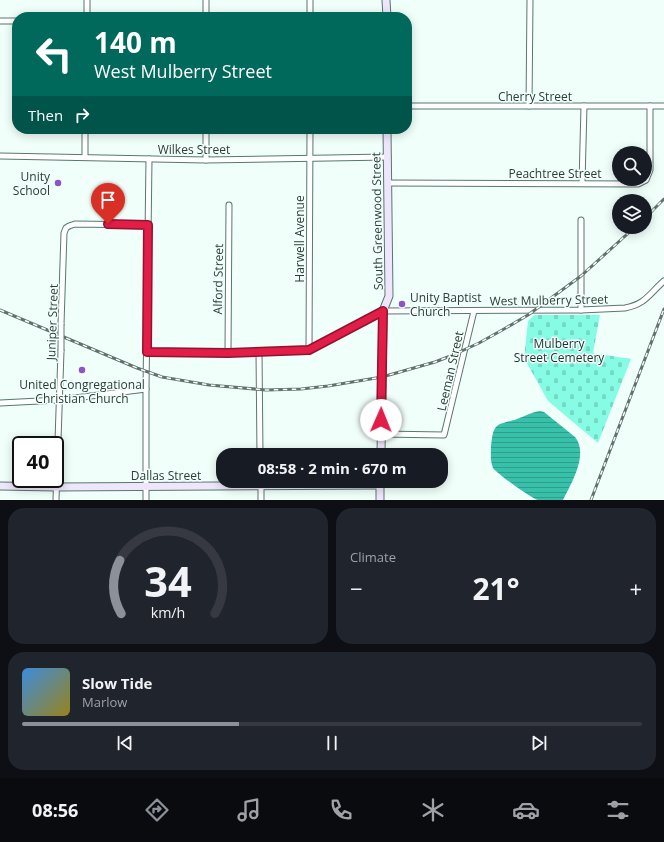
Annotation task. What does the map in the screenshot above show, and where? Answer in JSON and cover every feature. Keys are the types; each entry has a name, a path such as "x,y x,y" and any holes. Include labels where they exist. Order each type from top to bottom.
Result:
{"street":[{"path":"87,0 87,12"},
{"path":"206,0 206,12"},
{"path":"310,0 310,12"},
{"path":"386,0 386,12"},
{"path":"528,106 530,0"},
{"path":"0,21 12,21"},
{"name":"Cherry Street","path":"412,106 664,106"},
{"path":"582,183 584,106"},
{"name":"Peachtree Street","path":"388,183 638,184 646,180 650,170 650,106"},
{"path":"85,157 86,134"},
{"path":"206,134 206,160"},
{"name":"Harwell Avenue","path":"309,350 310,134"},
{"name":"South Greenwood Street","path":"381,448 383,311 389,296 388,134"},
{"name":"Wilkes Street","path":"0,156 206,160 388,157"},
{"path":"146,500 149,159"},
{"name":"Alford Street","path":"228,353 229,205"},
{"path":"581,310 582,220"},
{"name":"Juniper Street","path":"58,436 64,233 66,228 82,224 148,225"},
{"name":"West Mulberry Street","path":"147,352 228,353 309,350 383,311 581,310 625,308 632,307 645,300 664,281"},
{"name":"Leeman Street","path":"381,434 444,435 474,311"},
{"path":"259,352 260,448"},
{"path":"0,403 59,400 146,389"},
{"name":"Dallas Street","path":"64,487 216,484"},
{"name":"Dallas Street","path":"0,486 12,486"},
{"name":"Juniper Street","path":"56,488 56,500"},
{"path":"261,488 261,500"},
{"path":"380,488 380,500"}],"green space":[{"name":"Mulberry Street Cemetery","path":"534,315 600,315 593,353 631,359 598,443 548,401 524,358 528,321"}],"shaded area":[{"path":"540,411 544,412 575,437 579,444 580,452 577,469 563,500 538,500 500,475 492,465 491,446 492,435 495,428 501,424"}],"railway":[{"path":"652,211 664,199"},
{"path":"0,310 137,368 162,377 209,385 266,390 301,389 328,386 382,377 435,362 479,343 528,315 581,276 627,234"},
{"path":"591,500 664,309"}],"place":[{"name":"Unity School","path":"58,183"},
{"name":"Unity Baptist Church","path":"402,304"},
{"name":"United Congregational Christian Church","path":"82,370"}],"route":[{"path":"108,224 148,225 147,352 228,353 309,350 383,311 381,420"}]}
